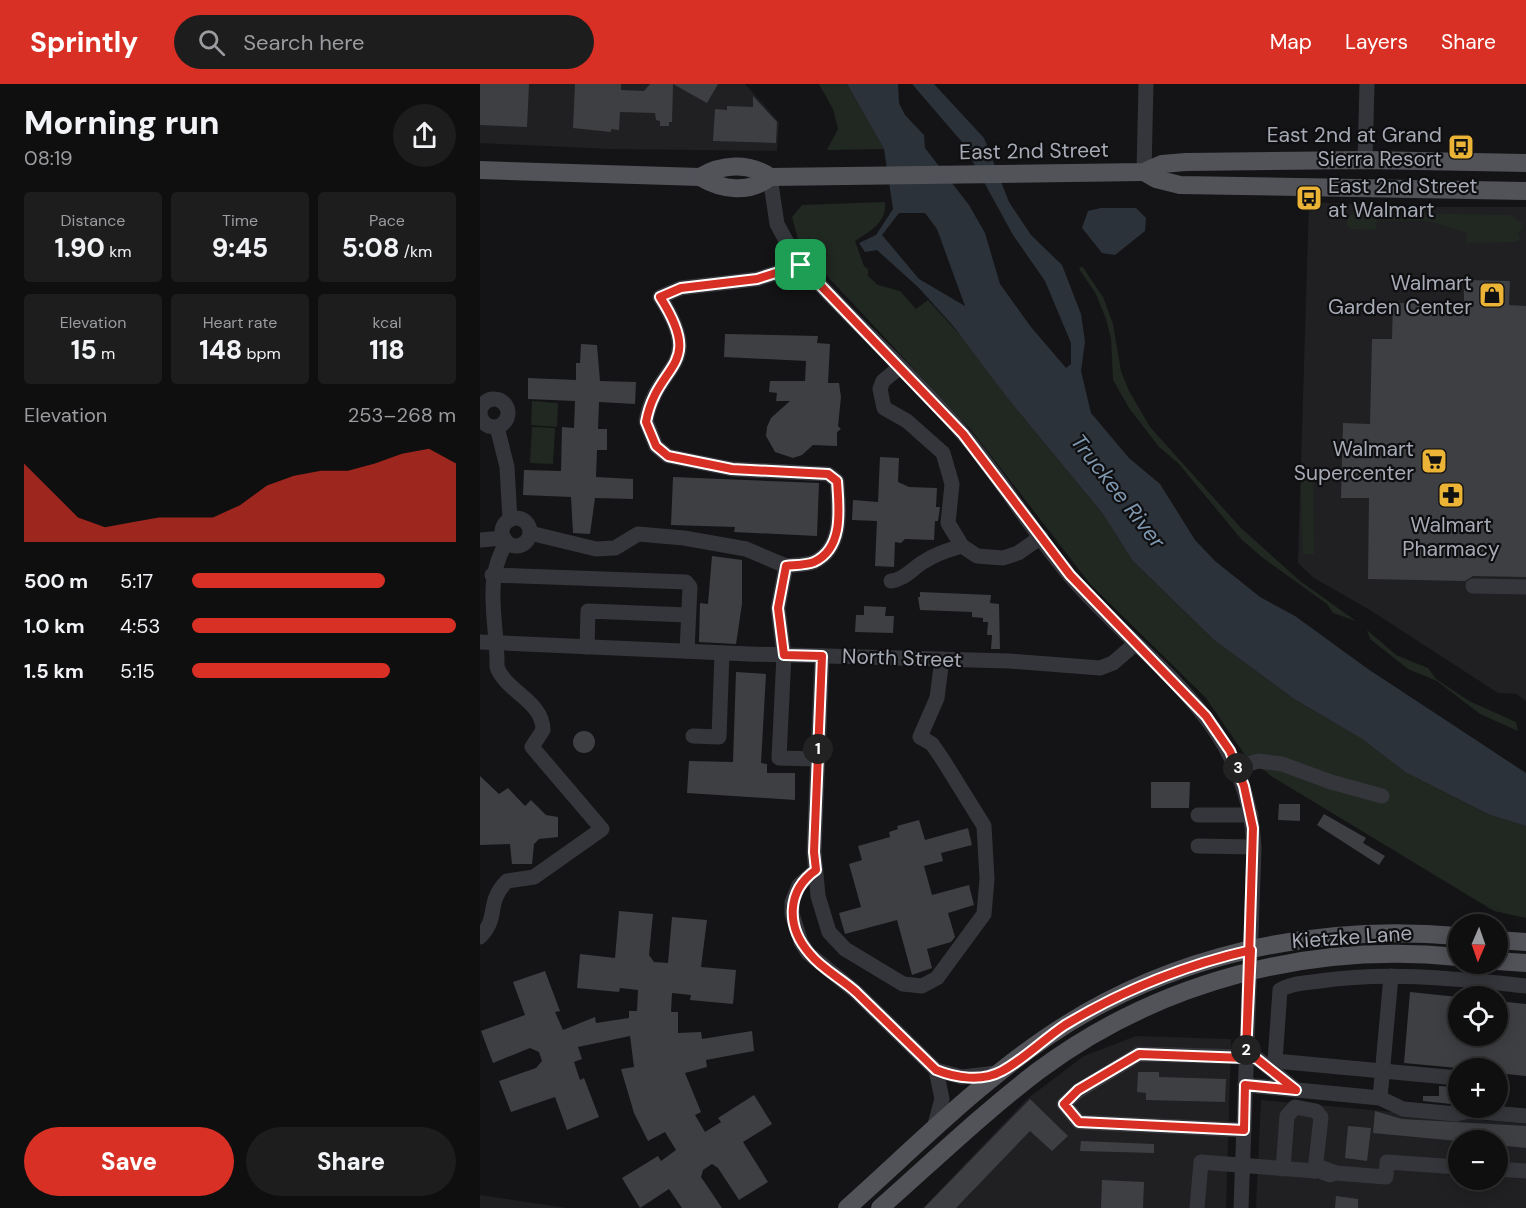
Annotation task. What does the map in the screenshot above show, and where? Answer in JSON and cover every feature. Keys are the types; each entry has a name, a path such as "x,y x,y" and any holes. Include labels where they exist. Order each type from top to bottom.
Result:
{"main road":[{"name":"East 2nd Street","path":"480,170 700,177 715,168 732,167 755,168 770,177 804,177 1144,172 1162,164 1186,162 1365,160 1526,163"},
{"name":"East 2nd Street","path":"1144,172 1156,179 1180,185 1526,191"},
{"name":"Kietzke Lane","path":"847,1208 1003,1071 1056,1031 1117,996 1174,972 1251,950 1350,933 1411,932 1448,935"},
{"path":"1508,941 1526,942"},
{"name":"Kietzke Lane","path":"880,1208 1013,1091 1074,1047 1164,999 1250,970 1361,954 1401,953 1448,956"},
{"path":"1508,962 1526,963"}],"street":[{"path":"1144,172 1146,84"},
{"path":"1365,160 1367,84"},
{"path":"770,177 777,224 788,248 801,265 963,434 1070,575 1206,716 1238,768 1251,815 1254,847 1241,1208"},
{"path":"530,533 596,549 615,548 638,534 684,538 746,549 786,566 813,562 831,550 836,539 837,481 828,474 732,469 668,456 656,446 646,422 648,411 678,357 680,341 673,317 656,292 757,279 801,265"},
{"path":"900,367 883,381 881,398 884,408 907,421 943,453 952,484 948,523 950,531 962,546 977,556 1003,558 1018,553 1041,537"},
{"path":"497,427 507,467 510,520"},
{"path":"480,540 505,540 519,545 526,541 530,533 525,521 516,518 510,520 503,529 505,540 492,575 499,672 540,713 543,722 541,736 532,747 602,829 534,877 507,881 492,900 491,925 480,937"},
{"path":"891,581 900,580 942,551 962,546"},
{"path":"786,566 778,608 784,655 779,758 817,759"},
{"path":"492,575 686,582 690,587 687,651"},
{"path":"1473,586 1526,587"},
{"path":"587,647 588,611 688,615"},
{"name":"North Street","path":"480,642 722,653 942,659 1100,668 1113,663 1135,644"},
{"path":"693,736 719,737 722,653"},
{"path":"822,656 814,852 818,896 829,932 845,949 903,984 922,986 937,978 984,914 987,879 984,826 932,744 920,737 937,698 942,659"},
{"path":"1238,768 1258,761 1282,764 1331,782 1382,795"},
{"path":"1198,815 1251,815"},
{"path":"1198,846 1254,847"},
{"path":"816,870 799,885 792,902 792,914 805,948 813,958 856,992 936,1070 953,1076 972,1078 1003,1071"},
{"path":"1380,1098 1391,976"},
{"path":"1448,1077 1275,1062 1280,990 1296,984 1340,978 1391,976 1526,986"},
{"path":"1244,1130 1079,1122 1064,1104 1078,1090 1139,1054 1246,1056 1257,1059 1296,1090"},
{"path":"932,1132 939,1116 942,1099 936,1070"},
{"path":"1245,1085 1380,1098 1403,1109 1448,1113"},
{"path":"1283,1169 1287,1116 1295,1107 1316,1111 1321,1117 1317,1171"},
{"path":"1508,1114 1526,1116"},
{"path":"1197,1208 1201,1162 1317,1171 1330,1175 1336,1173 1386,1177 1387,1162 1448,1166"},
{"path":"1508,1170 1526,1171"}],"shaded area":[{"path":"480,84 745,84 779,122 777,151 609,149 480,143"},
{"path":"819,84 847,84 884,149 827,150 838,129 833,109"},
{"path":"885,202 880,221 872,230 855,241 864,266 868,269 868,276 878,285 900,291 916,309 928,300 973,349 1009,400 1103,514 1132,560 1214,640 1294,699 1362,739 1405,772 1490,815 1526,826 1526,918 1494,911 1271,776 1245,755 1206,698 1091,585 972,431 800,247 792,217 802,205"},
{"path":"1309,202 1411,207 1526,207 1526,701 1517,694 1498,693 1370,610 1314,578 1298,563"},
{"path":"1354,212 1510,215 1522,223 1523,228 1518,232 1520,240 1514,242 1467,243 1467,233 1429,221 1377,220 1376,230 1352,229 1347,226 1347,218"},
{"path":"1082,266 1103,297 1113,324 1121,371 1129,391 1150,427 1241,528 1300,581 1356,621 1333,613 1327,604 1242,540 1178,463 1159,447 1129,408 1113,380 1111,338 1106,319 1096,294 1079,269"},
{"path":"532,401 558,403 557,427 531,425"},
{"path":"532,427 555,428 553,464 530,463"},
{"path":"1301,478 1313,478 1314,554 1303,554"},
{"path":"1367,630 1396,655 1428,668 1436,679 1469,701 1516,722 1518,731 1480,714 1437,681 1408,669 1370,639"},
{"path":"1136,1036 1231,1039 1226,1208 923,1208 1027,1099 1084,1056"},
{"path":"1261,1100 1526,1124 1526,1208 1256,1208"},
{"path":"480,1195 567,1208 480,1208"}],"water":[{"name":"Truckee River","path":"847,84 898,84 899,103 905,115 924,135 925,148 969,205 985,233 1000,284 1031,327 1066,368 1071,364 1071,343 1045,281 1013,235 962,142 912,84 934,84 984,138 1009,202 1031,235 1062,265 1081,314 1085,342 1081,371 1091,413 1129,458 1160,484 1195,540 1215,561 1260,597 1295,616 1368,669 1526,773 1526,826 1490,815 1405,772 1362,739 1294,699 1214,640 1132,560 1103,514 1009,400 954,327 919,288 877,250 865,252 859,243 876,235 893,209 884,149","holes":["899,213 925,213 937,229 965,306 919,279 882,235"]},
{"path":"1101,208 1136,208 1146,218 1145,231 1115,255 1102,253 1082,228 1088,211"}],"building":[{"path":"480,84 529,84 527,127 480,125"},
{"path":"575,84 621,84 621,90 644,91 650,84 673,84 672,122 669,122 669,126 660,126 655,113 620,112 619,130 611,129 611,132 573,128"},
{"path":"673,84 718,84 707,103"},
{"path":"753,96 777,122 776,143 713,141 715,109 727,110 727,106 753,107"},
{"name":"Walmart Supercenter","path":"1464,280 1510,281 1509,305 1526,306 1526,577 1473,576 1465,581 1368,579 1369,498 1341,498 1343,423 1370,424 1372,339 1392,339 1393,303 1464,304"},
{"path":"725,334 818,336 817,343 830,344 828,383 839,383 841,397 838,426 841,429 837,432 837,446 813,445 802,455 793,458 775,452 766,436 767,427 771,418 790,401 776,401 777,393 769,392 770,381 805,381 806,361 724,357"},
{"path":"581,344 597,345 600,381 636,382 635,404 599,402 598,429 607,429 607,450 597,450 596,477 633,479 633,499 595,498 590,534 573,533 571,497 523,495 524,470 561,471 562,427 574,428 575,401 528,399 528,378 576,380 576,363 580,363"},
{"path":"880,457 899,458 898,482 909,487 937,488 936,507 940,507 938,521 935,521 934,540 905,539 901,543 895,542 894,567 875,566 877,521 852,520 853,500 878,502"},
{"path":"673,477 819,483 817,536 734,532 735,527 671,525"},
{"path":"712,556 742,560 742,604 736,644 699,642 700,603 708,604"},
{"path":"920,592 991,595 990,603 999,604 1000,649 991,649 992,635 987,635 988,622 983,622 983,618 972,617 972,612 920,610 918,597 920,597"},
{"path":"864,606 886,607 885,616 894,616 893,633 855,632 856,615 864,615"},
{"path":"736,672 766,674 761,763 767,764 767,773 795,773 795,800 687,793 689,761 733,762"},
{"path":"584,731 592,734 595,742 592,750 584,753 576,750 573,742 576,734"},
{"path":"480,776 499,794 508,788 525,806 531,800 546,815 558,817 558,837 539,839 534,844 532,864 512,864 510,844 480,845"},
{"path":"1151,782 1190,782 1189,808 1151,808"},
{"path":"1279,804 1300,804 1300,821 1278,820"},
{"path":"1324,814 1366,838 1363,843 1385,856 1379,865 1317,825"},
{"path":"919,820 925,840 968,828 972,845 941,853 943,861 924,866 932,895 969,885 974,905 948,913 955,937 951,942 927,949 932,968 912,975 897,920 845,934 839,913 861,907 849,864 862,860 858,846 890,837 889,832 898,829 897,826"},
{"path":"619,911 653,914 649,955 654,962 668,963 672,917 707,920 701,967 736,970 733,1004 690,1000 691,995 672,993 671,1012 678,1012 678,1033 701,1032 702,1039 752,1031 754,1051 706,1060 707,1067 685,1073 701,1112 695,1115 705,1132 721,1122 718,1118 754,1095 772,1124 743,1142 768,1182 739,1200 718,1168 712,1164 703,1170 701,1177 722,1208 682,1208 669,1189 640,1208 622,1178 658,1156 661,1161 676,1150 665,1132 648,1141 634,1113 621,1069 634,1067 630,1036 578,1047 582,1059 574,1062 580,1080 584,1078 599,1117 567,1130 555,1097 511,1112 499,1081 536,1068 542,1061 539,1052 530,1048 493,1063 481,1031 525,1015 513,982 545,971 560,1011 555,1012 563,1030 595,1017 596,1023 629,1018 629,1011 637,1011 638,990 620,988 619,992 577,988 580,954 615,958"},
{"path":"1410,992 1448,996 1448,1046 1508,1046 1508,1002 1526,1004 1526,1076 1508,1074 1508,1058 1448,1058 1448,1067 1404,1063"},
{"path":"1138,1072 1159,1072 1159,1077 1226,1079 1225,1102 1146,1100 1146,1093 1137,1092"},
{"path":"1439,1086 1448,1087 1448,1104 1423,1101 1423,1096 1439,1096"},
{"path":"1030,1099 1068,1136 1052,1151 1030,1131 956,1208 924,1208"},
{"path":"1375,1111 1402,1119 1526,1126 1526,1148 1508,1146 1508,1130 1448,1130 1448,1140 1373,1133"},
{"path":"1348,1126 1371,1128 1367,1161 1345,1158"},
{"path":"1081,1141 1154,1144 1154,1153 1080,1151"},
{"path":"1102,1180 1144,1182 1143,1208 1101,1208"},
{"path":"1336,1196 1358,1199 1358,1208 1335,1208"}],"place":[{"name":"East 2nd at Grand Sierra Resort","path":"1461,147"},
{"name":"East 2nd Street at Walmart","path":"1309,198"},
{"name":"Walmart Garden Center","path":"1492,295"},
{"name":"Walmart Supercenter","path":"1434,461"},
{"name":"Walmart Pharmacy","path":"1451,495"}],"route":[{"path":"801,265 757,279 681,288 660,297 677,325 680,341 678,357 655,395 646,422 656,446 668,456 732,469 828,474 837,481 836,539 831,550 813,562 786,566 778,608 784,655 822,656 814,852 816,870 799,885 792,902 792,914 801,942 813,958 856,992 936,1070 953,1076 972,1078 1003,1071 1064,1026 1135,988 1194,965 1251,950 1248,986 1246,1054 1246,1058 1139,1054 1078,1090 1064,1104 1079,1122 1244,1130 1245,1085 1296,1090 1282,1077 1246,1054 1251,950 1253,828 1244,786 1230,751 1192,700 1070,575 981,456 943,411 801,265"}]}
